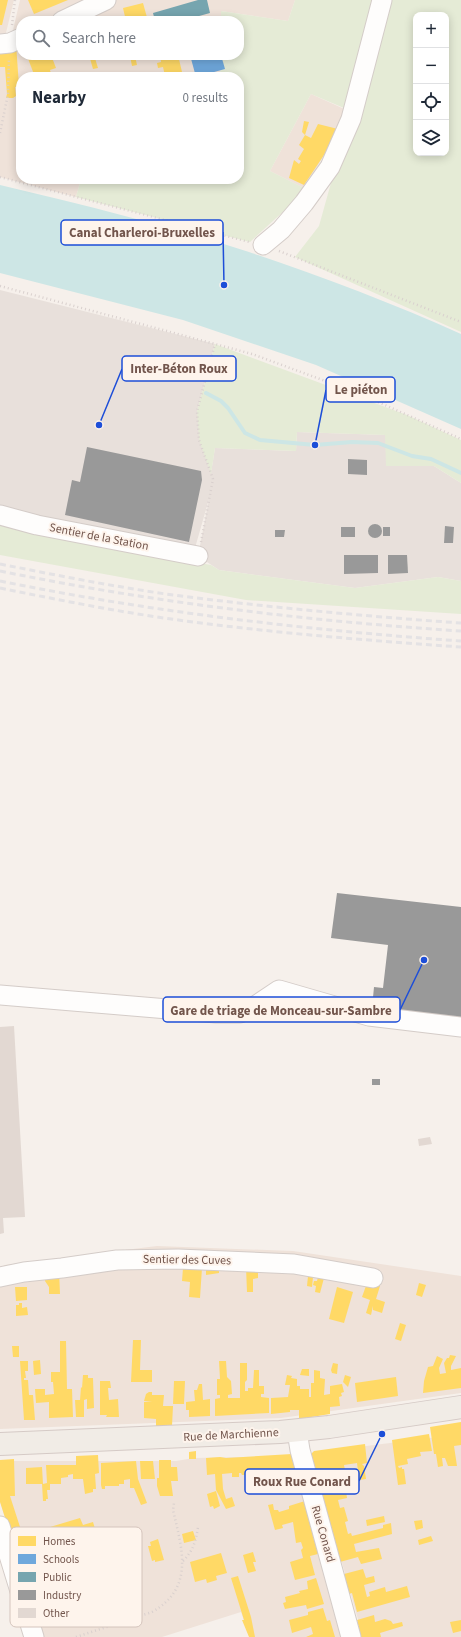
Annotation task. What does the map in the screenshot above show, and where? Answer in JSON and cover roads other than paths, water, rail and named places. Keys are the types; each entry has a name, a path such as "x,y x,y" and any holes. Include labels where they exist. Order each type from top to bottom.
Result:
{"main road":[{"name":"Rue de Marchienne","path":"0,1444 298,1431 461,1407"}],"street":[{"path":"72,16 106,0"},
{"path":"263,245 281,230 304,203 330,166 351,119 382,0"},
{"name":"Sentier de la Station","path":"0,515 37,525 198,556"},
{"path":"0,996 216,1013 240,1013 252,1008 279,990 369,1016 461,1027"},
{"name":"Sentier des Cuves","path":"0,1277 24,1272 117,1260 178,1259 294,1264 373,1278"},
{"name":"Rue Conard","path":"298,1431 300,1450 352,1637"},
{"path":"0,1526 10,1559"},
{"path":"31,1627 34,1637"}],"water":[{"path":"0,185 156,224 249,252 356,290 461,334 461,429 316,365 183,320 0,273"}],"waterway":[{"path":"206,393 221,401 228,408 245,433 260,440 315,445 352,442 378,443 412,456 431,459 461,473"}],"railway":[{"path":"0,564 166,594 313,611 461,623"},
{"path":"0,571 114,592 229,609 345,622 461,631"},
{"path":"0,581 172,611 287,625 403,637 461,641"},
{"path":"0,588 123,611 201,623 312,635 461,647"}],"place":[{"name":"Canal Charleroi-Bruxelles","path":"224,285"},
{"name":"Inter-Béton Roux","path":"99,425"},
{"name":"Le piéton","path":"315,445"},
{"name":"Gare de triage de Monceau-sur-Sambre","path":"424,960"},
{"name":"Roux Rue Conard","path":"382,1434"}]}
